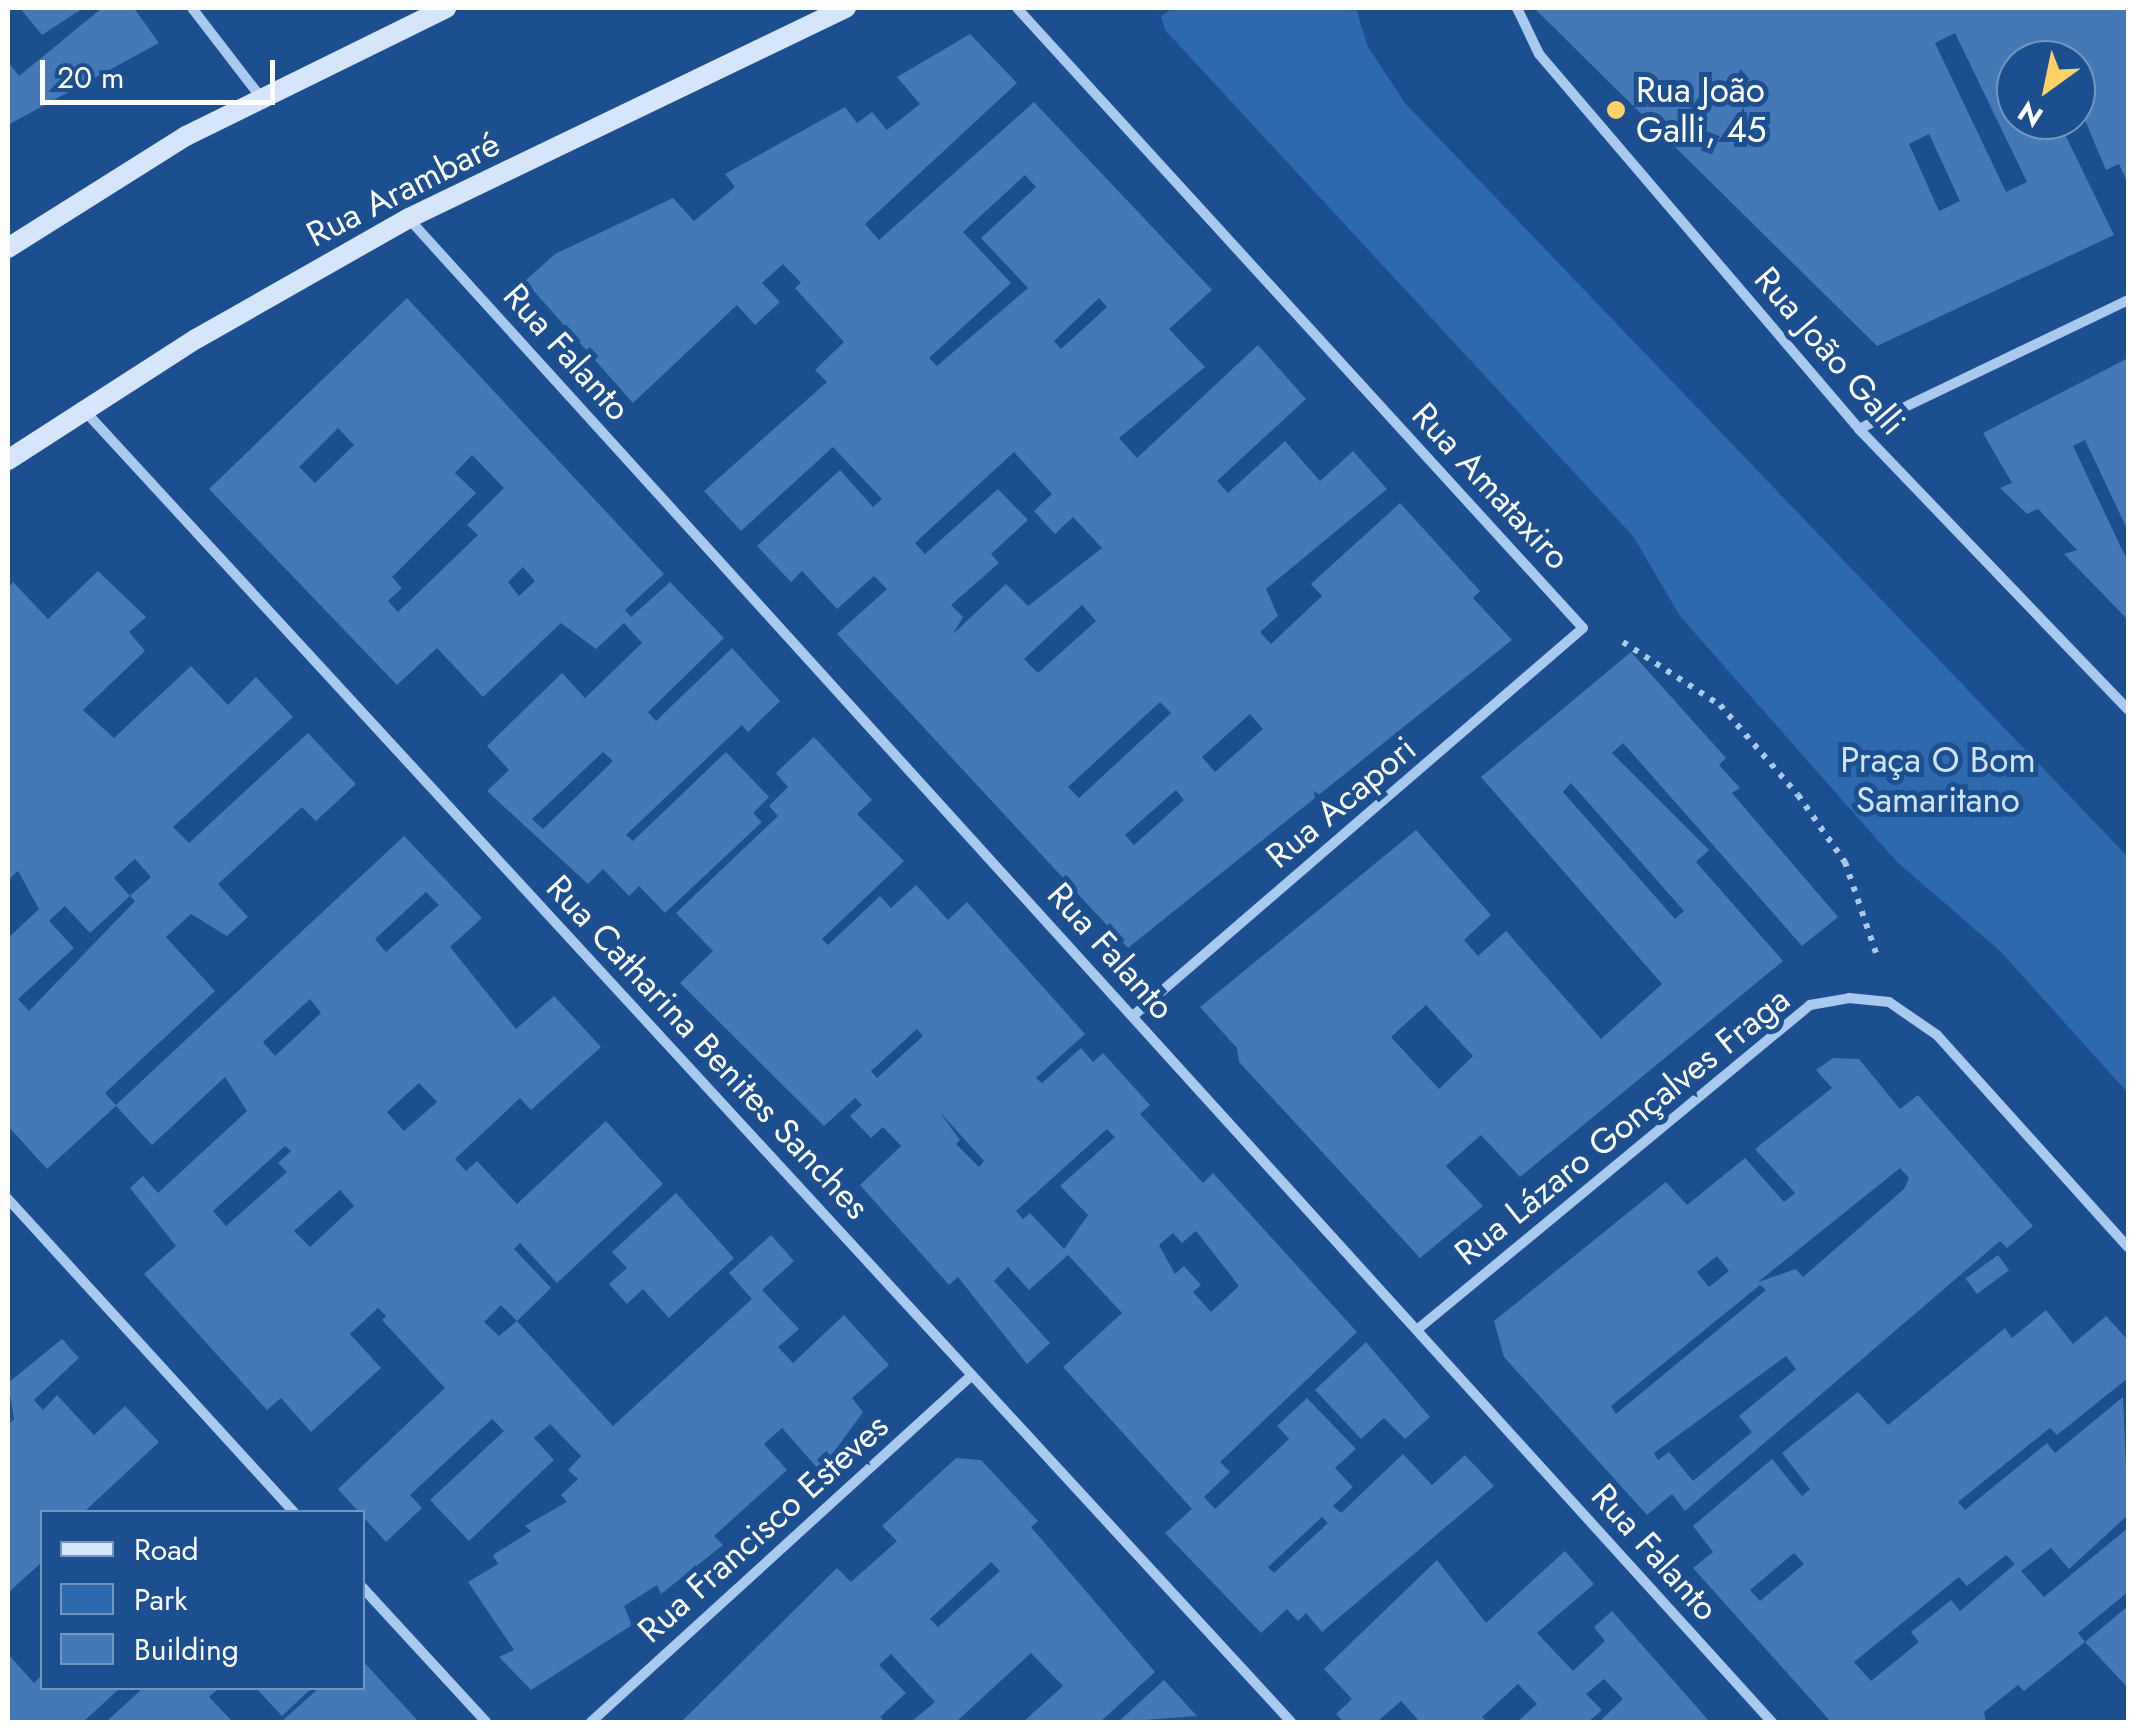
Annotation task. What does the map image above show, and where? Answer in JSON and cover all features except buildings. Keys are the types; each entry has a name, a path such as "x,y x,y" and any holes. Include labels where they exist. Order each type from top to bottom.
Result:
{"main road":[{"path":"8,248 186,136 446,8"},
{"name":"Rua Arambaré","path":"8,460 84,410 409,218 846,8"}],"street":[{"path":"192,8 263,100"},
{"name":"Rua Amataxiro","path":"1017,8 1583,628"},
{"name":"Rua João Galli","path":"1517,8 1539,54 1859,429 2128,710"},
{"name":"Rua Falanto","path":"409,218 1772,1722"},
{"path":"1859,429 2128,300"},
{"name":"Rua Catharina Benites Sanches","path":"84,410 1291,1722"},
{"name":"Rua Acapori","path":"1133,1016 1583,628"},
{"path":"1889,1002 1937,1034 2128,1246"},
{"name":"Rua Lázaro Gonçalves Fraga","path":"1418,1329 1810,1005 1889,1002"},
{"path":"8,1199 292,1510"},
{"name":"Rua Francisco Esteves","path":"591,1722 972,1374"},
{"path":"365,1591 486,1722"}],"path":[{"path":"1583,628 1670,668 1720,705 1798,795 1845,862 1889,1002"}],"green space":[{"name":"Praça O Bom Samaritano","path":"1173,8 1356,8 1368,47 1405,103 2128,857 2128,1093 2000,951 1896,861 1680,616 1633,536 1165,30 1161,16"}],"place":[{"name":"Rua João Galli, 45","path":"1616,110"}]}
